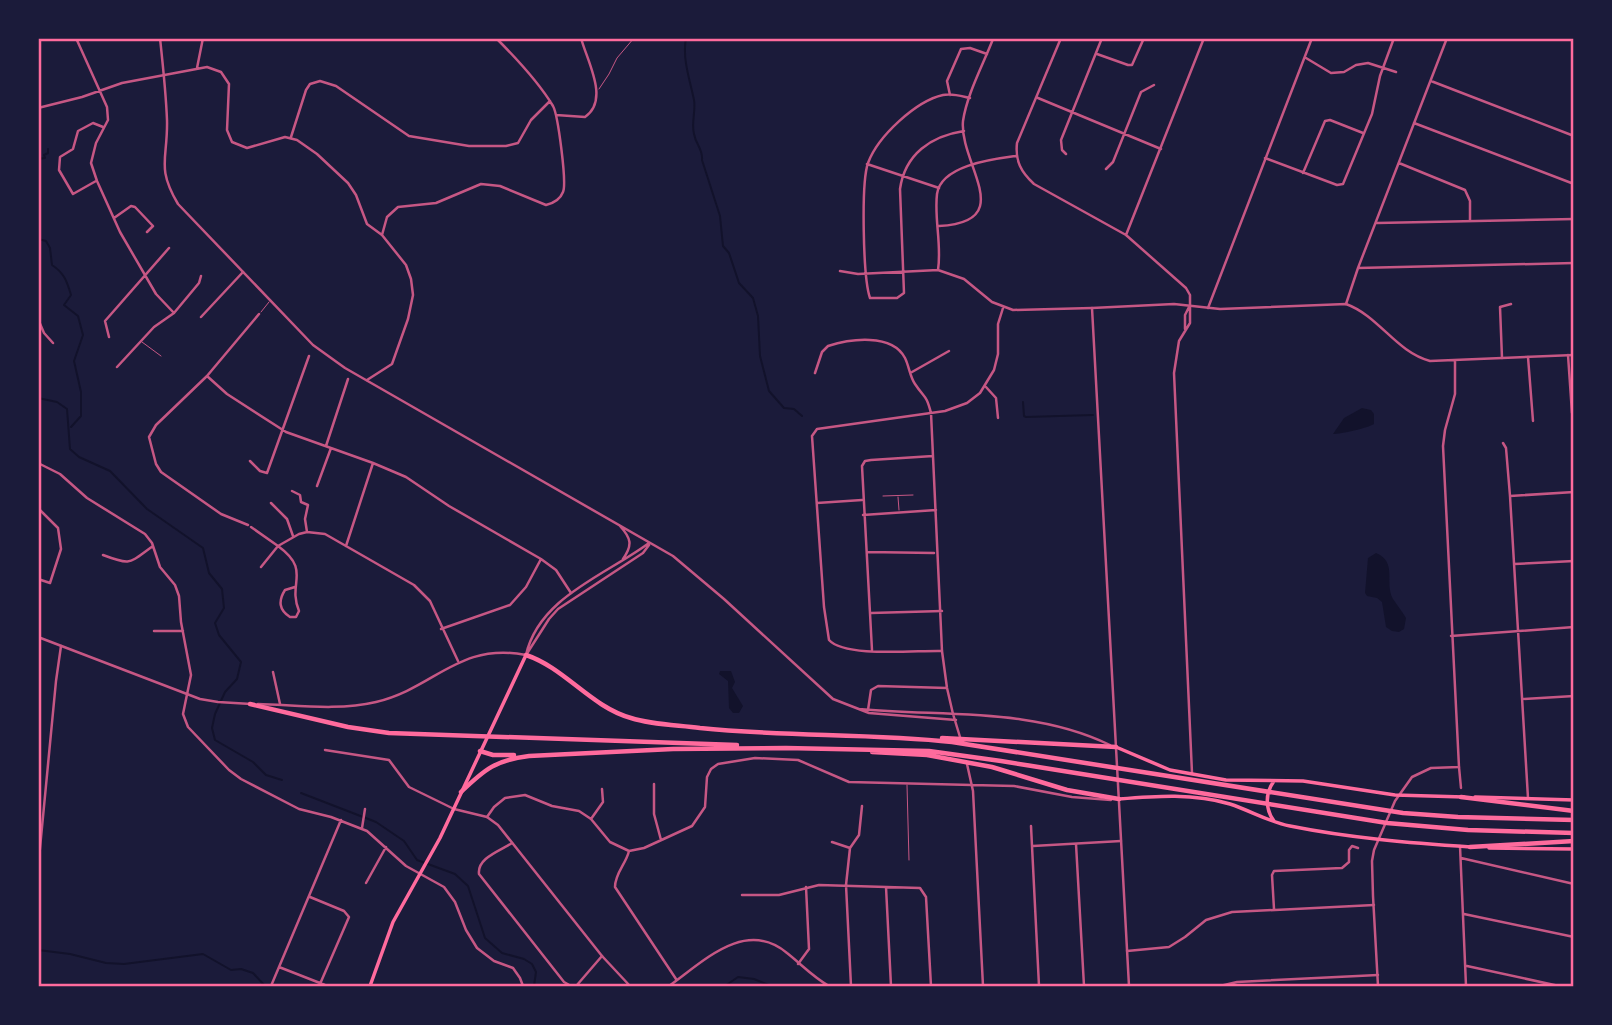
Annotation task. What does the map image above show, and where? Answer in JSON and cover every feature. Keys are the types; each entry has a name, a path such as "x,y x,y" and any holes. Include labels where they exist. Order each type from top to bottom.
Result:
{"highway":[{"path":"526,655 549,666 611,710 638,720 739,732 1116,747"},
{"path":"250,704 364,730 471,737 844,749 976,757 1398,825 1481,831 1573,832"},
{"path":"972,742 1403,813 1573,820"},
{"path":"461,792 492,765 509,758 648,749 786,748"},
{"path":"481,751 493,755 529,756"},
{"path":"956,757 1066,790 1119,799"},
{"path":"1461,797 1573,811"},
{"path":"1470,847 1573,841"}],"main road":[{"path":"370,986 388,933 454,808 526,655"},
{"path":"1116,747 1170,770 1237,782 1310,782 1398,795 1573,800"},
{"path":"1273,781 1267,809 1275,823"},
{"path":"1119,799 1168,796 1219,802 1275,823 1378,840 1470,847 1573,849"}],"street":[{"path":"76,38 107,107 108,120 96,143 91,163 97,181 156,294 174,313"},
{"path":"160,38 167,124 163,161 165,180 178,205 324,355 650,542 692,571 833,699 869,713 956,720"},
{"path":"197,68 204,38"},
{"path":"382,235 387,217 398,207 436,203 481,184 500,186 546,205 557,201 563,193 556,115 550,101 496,38"},
{"path":"556,115 589,115 599,89 581,38"},
{"path":"1061,38 1017,143 1016,156 1023,174 1034,184 1126,235 1186,288 1190,295 1190,323 1177,345 1174,373 1192,775"},
{"path":"1066,154 1062,150 1061,139 1102,38"},
{"path":"1096,54 1132,65 1144,38"},
{"path":"1126,235 1204,38"},
{"path":"1208,308 1312,38"},
{"path":"1265,158 1337,185 1343,184 1373,114 1378,81 1394,38"},
{"path":"1346,304 1447,38"},
{"path":"939,226 958,225 978,212 982,193 964,142 964,120 993,39"},
{"path":"950,94 947,81 961,49 970,48 987,54"},
{"path":"1304,58 1331,73 1344,72 1356,65 1368,63 1396,72"},
{"path":"38,108 122,83 164,77 197,68 215,69 226,77 230,91 227,130 232,142 247,148 285,136 317,154 348,183 356,195 367,224 382,235 406,265 413,295 408,319 392,365 367,380"},
{"path":"291,138 306,90 310,84 320,80 336,86 409,136 469,146 506,146 518,143 531,120 550,101"},
{"path":"1431,81 1573,136"},
{"path":"1106,169 1113,162 1140,92 1154,85"},
{"path":"964,131 943,135 925,146 912,159 902,175 900,189 904,293 897,298 870,298 863,205 867,164 878,144 904,118 934,98 950,94 970,98"},
{"path":"1037,97 1161,149"},
{"path":"1303,173 1325,121 1330,120 1363,133"},
{"path":"97,181 73,194 59,170 60,157 73,149 78,131 93,123 103,127"},
{"path":"1414,123 1573,184"},
{"path":"939,270 937,195 942,182 972,163 1016,156"},
{"path":"1399,163 1465,190 1470,201 1471,221"},
{"path":"867,164 939,188"},
{"path":"114,218 135,206 153,226 147,232"},
{"path":"1376,223 1573,219"},
{"path":"109,337 104,326 105,321 169,248"},
{"path":"1358,268 1573,264"},
{"path":"840,271 867,273 939,270 964,279 992,302 1016,311 1174,304 1220,309 1346,304 1365,312 1412,354 1430,361 1573,355"},
{"path":"201,317 243,272"},
{"path":"117,367 154,327 174,313 199,283 201,276"},
{"path":"1502,358 1500,307 1511,304"},
{"path":"942,651 872,650 833,644 827,634 812,436 814,430 931,413 967,403 985,386 998,360 998,324 1003,308"},
{"path":"1092,308 1129,986"},
{"path":"259,314 207,376 156,425 149,437 156,464 161,472 221,514 249,526 278,546 293,561 298,569 295,587 293,594 299,611 294,617 284,612 280,602 285,590 295,587"},
{"path":"38,319 44,333 53,343"},
{"path":"38,336 44,333"},
{"path":"816,373 822,352 828,346 881,341 899,349 915,384 927,396 931,413 942,651 947,688 972,785 984,986"},
{"path":"911,372 949,351"},
{"path":"1567,355 1572,413"},
{"path":"250,461 260,471 267,473 309,356"},
{"path":"1528,357 1533,421"},
{"path":"1455,361 1455,394 1443,446 1461,788"},
{"path":"207,376 227,394 282,430 406,477 449,506 541,559 556,570 571,593"},
{"path":"326,446 348,379"},
{"path":"985,386 996,398 998,418"},
{"path":"1573,435 1573,450"},
{"path":"1503,443 1506,448 1510,496 1528,798"},
{"path":"317,486 331,448"},
{"path":"872,650 862,500 863,463 871,460 933,456"},
{"path":"38,463 57,471 87,498 145,534 153,546 160,568 178,593 191,675 183,714 185,723 232,773 299,809 362,828 401,863 441,885 450,893 477,948 494,961 513,968 523,986"},
{"path":"346,546 373,463"},
{"path":"292,491 300,495 301,502 308,505 305,519 307,532"},
{"path":"1510,496 1573,492"},
{"path":"816,503 862,500"},
{"path":"271,503 283,513 293,536"},
{"path":"38,508 58,528 61,549 50,583 38,579"},
{"path":"863,514 936,510"},
{"path":"618,523 629,536 631,544 621,561"},
{"path":"261,567 278,546 293,536 307,532 325,534 424,593 430,600 458,662"},
{"path":"526,655 545,616 571,593 650,542"},
{"path":"526,655 558,609 643,553 650,542"},
{"path":"103,555 129,563 153,546"},
{"path":"866,552 934,553"},
{"path":"442,629 510,605 526,587 541,559"},
{"path":"1514,564 1573,561"},
{"path":"871,613 942,611"},
{"path":"1451,636 1573,627"},
{"path":"154,631 183,631"},
{"path":"38,637 187,694 210,701 250,704 347,706 374,702 410,690 458,662 490,653 526,655"},
{"path":"38,869 61,646"},
{"path":"273,672 280,704"},
{"path":"868,710 871,690 878,686 947,688"},
{"path":"1522,699 1573,696"},
{"path":"856,709 953,713 1034,721 1092,737 1116,747"},
{"path":"325,750 389,760 409,787 454,808 487,817 498,825 629,986"},
{"path":"487,817 499,802 519,795 532,797 552,806 579,811 591,819 607,840 618,848 629,851 644,848 687,830 700,817 706,802 707,777 711,769 718,764 755,758 798,760 849,782 1010,786 1093,800 1119,799"},
{"path":"1378,986 1372,858 1378,840 1398,795 1409,779 1418,772 1431,768 1459,767"},
{"path":"654,784 654,814 662,840"},
{"path":"591,819 603,802 602,789"},
{"path":"851,986 846,885 850,848 859,835 862,806"},
{"path":"362,828 365,811"},
{"path":"271,986 341,820"},
{"path":"1031,827 1039,986"},
{"path":"1031,846 1121,841"},
{"path":"832,842 850,848"},
{"path":"512,843 482,862 478,867 478,874 564,982 577,986 602,956"},
{"path":"1076,844 1084,986"},
{"path":"1274,909 1274,871 1342,868 1349,862 1349,850 1352,846 1358,848"},
{"path":"1460,846 1466,986"},
{"path":"366,883 386,847"},
{"path":"629,851 625,864 616,877 615,887 677,981"},
{"path":"1460,858 1573,884"},
{"path":"742,895 779,895 806,887 846,885 922,889 926,897 931,986"},
{"path":"798,964 809,949 806,887"},
{"path":"886,887 891,986"},
{"path":"310,897 344,911 349,917 320,984"},
{"path":"1127,951 1168,947 1206,920 1222,914 1374,905"},
{"path":"1462,914 1573,937"},
{"path":"669,986 725,946 748,940 777,946 829,986"},
{"path":"1465,966 1559,986"},
{"path":"279,967 320,984 370,986"},
{"path":"1220,986 1237,982 1378,975"},
{"path":"38,985 55,986"}],"lane":[{"path":"599,89 617,58 634,38"},
{"path":"259,314 270,301"},
{"path":"140,341 161,356"},
{"path":"883,496 913,495"},
{"path":"898,496 899,512"},
{"path":"907,784 909,860"}],"shaded area":[{"path":"1362,408 1371,410 1374,414 1374,424 1333,434 1344,418"},
{"path":"1376,553 1387,562 1393,599 1406,618 1404,629 1399,632 1386,627 1382,602 1365,593 1368,558"},
{"path":"720,671 731,671 735,682 732,688 743,706 739,713 733,713 729,708 728,681 719,674"}],"waterway":[{"path":"686,38 686,62 694,104 693,130 720,216 723,246 729,253 739,283 753,298 758,316 760,356 769,391 784,408 794,409 802,416"},
{"path":"38,159 45,158 48,149"},
{"path":"38,239 46,241 50,248 52,265 66,281 71,295 64,305 78,316 83,335 74,361 81,392 81,416 71,427"},
{"path":"38,398 57,402 67,409 70,449 79,457 110,471 147,509 203,548 209,573 222,589 224,608 215,623 219,635 241,662 237,679 225,692 215,714 212,728 215,740 253,762 266,775 282,780"},
{"path":"1023,402 1026,417 1093,415"},
{"path":"301,793 376,822 404,841 417,860 455,874 468,886 485,938 502,953 532,964 536,972 534,986"},
{"path":"38,950 124,964 203,954 231,970 241,969 253,973 265,986"},
{"path":"725,986 738,977 754,979 771,986"}]}
